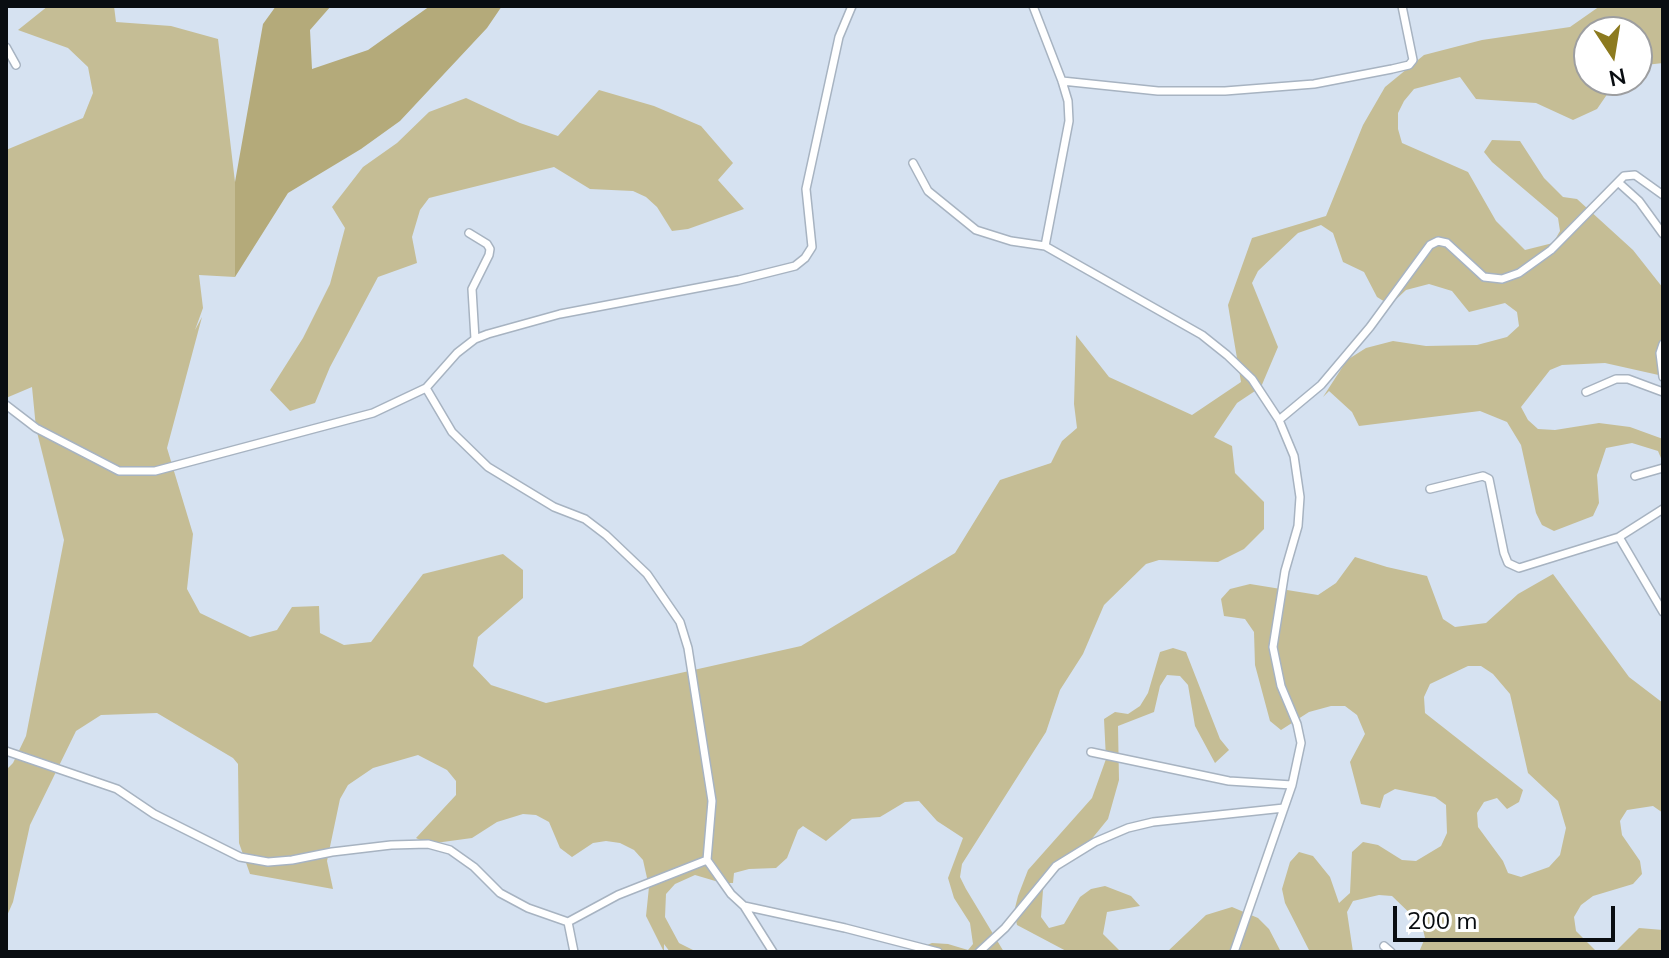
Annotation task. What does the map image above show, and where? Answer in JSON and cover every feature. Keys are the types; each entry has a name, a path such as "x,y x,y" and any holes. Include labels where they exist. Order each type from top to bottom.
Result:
{"street":[{"path":"6,405 36,428 119,471 155,471 373,413 426,388 457,353 475,339 560,314 739,280 795,266 812,247 807,209 808,174 839,37 852,6"},
{"path":"1033,6 1068,101 1069,121 1045,246"},
{"path":"1062,81 1158,91 1225,91 1314,84 1392,69 1409,65 1413,60 1402,6"},
{"path":"6,47 16,65"},
{"path":"913,163 928,191 976,230 1011,241 1045,246 1202,335 1252,379 1279,420 1294,456 1300,497 1298,526 1285,571 1273,647 1281,686 1297,724 1301,743 1292,785 1234,952"},
{"path":"1279,420 1321,385 1370,327 1430,245 1438,241 1447,243 1484,277 1502,279 1519,273 1551,250 1624,176 1635,175 1663,195"},
{"path":"1619,183 1639,201 1663,234"},
{"path":"469,233 490,249 472,289 475,339"},
{"path":"1663,344 1660,353 1663,377"},
{"path":"1586,392 1616,379 1628,379 1663,392"},
{"path":"426,388 441,418 468,450 488,467 554,507 585,519 647,574 668,602 680,622 688,648 703,734 712,801 707,860 731,894 744,906 773,952"},
{"path":"1635,476 1663,468"},
{"path":"1430,489 1483,476 1489,479 1504,553 1512,567 1519,568 1619,537 1663,509"},
{"path":"1619,537 1663,612"},
{"path":"6,751 117,789 154,814 240,857 268,862 391,845 428,844 450,850 474,867 500,893 528,908 568,922 618,895 707,860"},
{"path":"1091,752 1229,781 1292,785"},
{"path":"979,952 1005,928 1056,866 1095,842 1128,828 1153,822 1284,808"},
{"path":"744,906 832,924 938,952"},
{"path":"568,922 574,952"}],"shaded area":[{"path":"48,6 114,6 116,22 171,26 218,39 235,182 235,277 199,275 203,308 195,330 202,317 167,448 193,534 187,589 200,613 250,637 277,630 292,607 319,606 320,633 344,645 371,642 423,574 503,554 523,570 523,598 478,637 473,666 491,685 546,703 801,646 955,553 1000,480 1051,463 1062,441 1077,428 1074,404 1076,335 1109,377 1192,415 1241,382 1228,305 1252,238 1326,216 1363,125 1385,87 1424,55 1482,40 1573,25 1573,96 1606,96 1597,109 1573,120 1536,103 1476,99 1460,77 1414,89 1398,113 1398,129 1402,143 1468,172 1496,221 1525,250 1553,243 1560,231 1558,218 1492,162 1484,152 1492,140 1520,141 1544,178 1563,197 1577,199 1633,250 1663,288 1663,376 1605,363 1562,365 1550,370 1521,407 1528,420 1538,429 1555,430 1599,423 1630,427 1663,439 1663,463 1658,451 1632,443 1606,448 1597,475 1599,503 1593,516 1554,531 1542,525 1536,513 1521,445 1507,422 1480,411 1359,426 1352,412 1329,391 1323,397 1347,360 1366,348 1393,341 1426,346 1477,345 1507,337 1519,326 1517,312 1505,303 1469,312 1452,291 1429,284 1406,290 1390,305 1377,297 1364,272 1343,262 1333,233 1321,225 1298,233 1258,271 1252,283 1278,347 1261,387 1237,403 1214,437 1232,446 1235,473 1264,502 1264,529 1244,549 1218,562 1159,560 1146,564 1104,605 1083,654 1060,690 1046,732 962,864 960,877 1004,952 911,952 932,943 968,950 973,944 970,923 954,898 948,878 963,838 937,821 919,801 905,802 880,817 852,819 826,841 803,826 798,830 787,858 776,868 734,873 733,883 695,875 675,884 666,894 665,917 679,943 697,952 670,952 664,944 664,952 646,916 649,887 643,860 634,850 620,843 593,843 572,857 560,848 549,822 536,815 523,814 497,822 472,838 428,844 416,838 456,795 456,781 447,770 418,755 373,768 348,785 340,799 327,861 333,889 250,874 239,843 238,764 233,758 157,713 101,715 76,731 30,825 13,902 6,918 6,770 13,763 26,736 64,540 36,428 32,387 6,398 6,150 83,118 93,93 88,67 68,48 18,30"},
{"path":"276,6 331,6 310,30 312,69 368,50 430,6 502,6 487,28 400,121 361,149 288,193 235,277 235,182 263,24"},
{"path":"1600,6 1663,6 1663,63 1653,64 1653,16 1586,16"},
{"path":"599,90 654,106 701,126 733,163 718,180 744,209 688,229 672,231 657,207 646,197 633,191 590,189 554,167 429,198 420,210 412,237 417,263 378,277 330,367 315,403 290,411 270,390 303,338 330,284 345,228 332,207 363,167 397,143 429,112 466,98 520,123 558,136"},
{"path":"1355,557 1427,576 1443,619 1455,627 1486,623 1518,594 1553,574 1629,677 1663,703 1663,813 1653,806 1627,810 1620,821 1622,835 1640,861 1642,874 1633,884 1593,896 1581,905 1574,917 1576,931 1597,952 1419,952 1425,938 1422,925 1392,896 1379,895 1353,901 1347,912 1353,952 1310,952 1285,903 1282,889 1290,862 1299,852 1313,856 1330,877 1339,903 1350,893 1352,852 1363,842 1378,845 1402,860 1416,861 1441,846 1447,833 1446,805 1435,797 1395,789 1384,795 1380,808 1361,804 1350,762 1365,734 1357,715 1345,706 1309,712 1281,730 1270,721 1255,665 1254,632 1245,619 1224,616 1221,599 1230,589 1250,584 1318,595 1336,583","holes":["1468,666 1481,666 1493,674 1510,694 1528,773 1558,801 1566,828 1560,855 1549,867 1521,877 1508,873 1478,827 1477,813 1484,802 1497,798 1507,809 1519,802 1523,790 1425,713 1424,697 1430,684"]},
{"path":"1173,648 1186,652 1220,739 1229,750 1215,763 1195,726 1188,685 1180,676 1167,675 1160,686 1154,712 1118,726 1119,780 1108,819 1086,846 1056,866 1043,890 1041,917 1049,928 1064,924 1080,897 1091,889 1105,886 1131,896 1140,906 1107,912 1103,934 1121,952 1068,952 1017,925 1014,912 1018,896 1028,870 1092,798 1106,759 1104,719 1115,712 1128,714 1140,706 1148,693 1160,652"},
{"path":"1232,907 1258,918 1269,929 1281,952 1167,952 1206,915"},
{"path":"1639,928 1663,930 1663,952 1615,952"}]}
